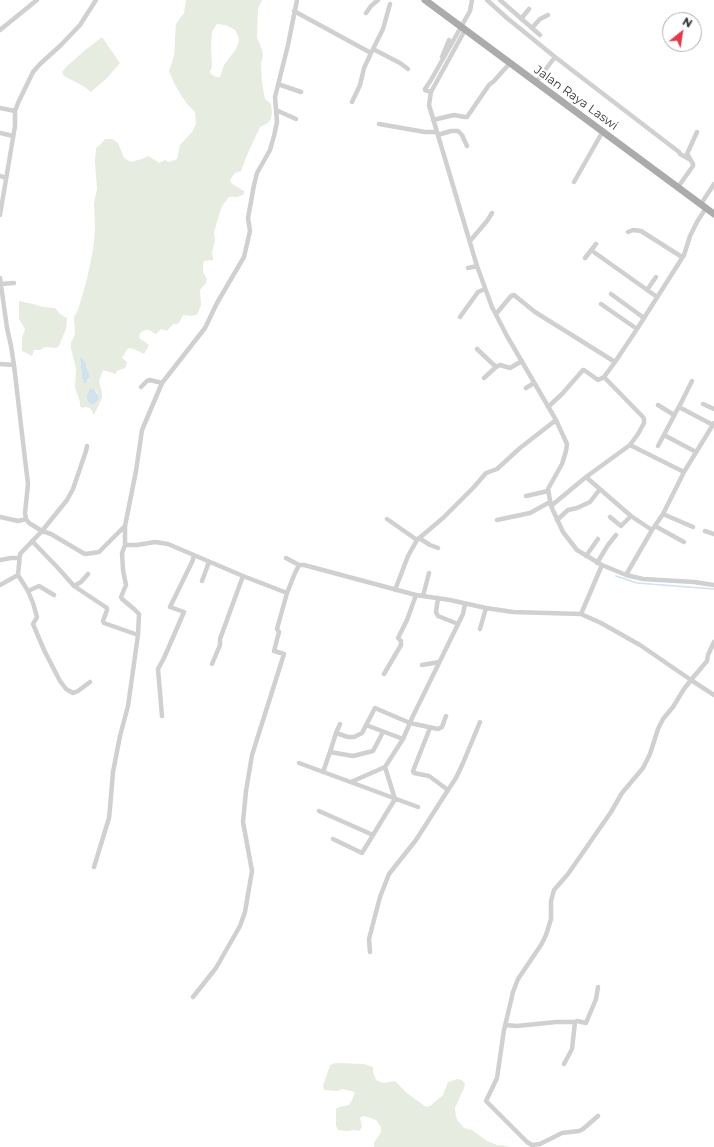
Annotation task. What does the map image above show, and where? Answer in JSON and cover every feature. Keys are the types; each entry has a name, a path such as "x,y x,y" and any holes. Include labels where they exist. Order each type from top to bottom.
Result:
{"main road":[{"name":"Jalan Raya Laswi","path":"425,0 714,214"}],"street":[{"path":"0,30 37,0"},
{"path":"0,215 15,126 15,111 33,72 80,25 96,0"},
{"path":"94,868 109,818 112,772 128,706 138,635 139,614 121,598 126,585 122,553 125,545 125,526 143,426 162,383 205,328 243,260 250,232 248,218 254,185 257,173 270,150 277,122 275,97 288,45 296,0"},
{"path":"366,13 378,0"},
{"path":"472,0 470,12 463,28 428,92 429,105 470,241 483,290 522,361 531,385 548,408 553,422 567,444 562,464 550,484 548,491 549,504 568,539 577,550 597,563 601,568 643,579 694,582 714,585"},
{"path":"487,0 555,57 680,154 689,159"},
{"path":"500,0 540,35"},
{"path":"352,102 360,85 364,68 383,29 390,4"},
{"path":"521,18 529,9"},
{"path":"294,11 372,51 400,63 408,69"},
{"path":"532,28 540,19 548,15"},
{"path":"445,61 441,57 449,40"},
{"path":"536,82 555,57"},
{"path":"433,120 454,115 467,117 489,85 494,82 510,63"},
{"path":"278,84 301,92"},
{"path":"0,108 15,111"},
{"path":"276,110 296,119"},
{"path":"379,124 437,134 458,131 462,135 467,146"},
{"path":"574,182 603,131"},
{"path":"678,187 693,166 687,154 697,132"},
{"path":"0,133 13,136"},
{"path":"0,176 6,178"},
{"path":"548,408 583,370 598,380 604,377 637,329 686,250 690,236 714,184"},
{"path":"470,241 492,213"},
{"path":"628,232 633,230 641,231 682,257"},
{"path":"585,258 596,244"},
{"path":"591,250 657,297"},
{"path":"468,268 477,266"},
{"path":"647,290 656,277"},
{"path":"0,278 14,365 28,484 25,513 26,519 29,523 42,531 51,534 83,553 92,554 99,552 125,526"},
{"path":"1,284 14,283"},
{"path":"460,317 476,295 483,290"},
{"path":"611,294 644,318"},
{"path":"496,314 512,295 514,295 535,312 615,362"},
{"path":"602,304 637,329"},
{"path":"477,349 496,367"},
{"path":"484,378 500,365 510,368 522,361"},
{"path":"0,364 14,365"},
{"path":"497,520 530,513 549,504 630,445 644,423 644,419 604,377"},
{"path":"141,387 150,380 162,383"},
{"path":"658,446 692,381"},
{"path":"703,404 714,409"},
{"path":"658,405 675,414"},
{"path":"626,575 663,514 684,472 713,426 679,407"},
{"path":"395,590 408,556 418,539 443,518 486,473 496,469 553,422"},
{"path":"664,435 696,452"},
{"path":"630,445 684,472"},
{"path":"87,446 73,489 67,500 42,531 20,554 18,575 28,591 33,603 37,617 33,624 52,667 60,681 66,689 73,693 90,682"},
{"path":"586,477 631,516 652,530"},
{"path":"557,520 568,510 591,504 600,489"},
{"path":"526,496 548,491"},
{"path":"663,514 693,527"},
{"path":"610,517 621,526 631,516"},
{"path":"0,517 18,521 26,519"},
{"path":"387,519 418,539 438,548"},
{"path":"655,526 684,542"},
{"path":"705,531 714,534"},
{"path":"597,563 616,535"},
{"path":"586,556 598,540"},
{"path":"32,541 74,586 107,608 103,621 104,623 138,635"},
{"path":"125,545 136,545 151,542 168,544 287,593"},
{"path":"162,716 158,669 184,612 170,606 194,556"},
{"path":"0,560 19,558"},
{"path":"286,558 299,565 304,565 416,595 513,612 581,614 601,623 640,645 714,695"},
{"path":"202,581 209,562"},
{"path":"193,997 216,968 240,926 245,912 252,871 243,822 246,791 252,755 284,654 274,651 279,632 277,629 287,593 299,565"},
{"path":"581,614 601,568"},
{"path":"423,596 429,573"},
{"path":"74,586 83,580 88,574"},
{"path":"0,585 18,575"},
{"path":"212,664 220,645 220,639 243,576"},
{"path":"28,591 39,586 54,594"},
{"path":"384,674 401,644 401,641 398,638 407,620 416,595"},
{"path":"438,598 436,612 438,616 458,624"},
{"path":"351,782 385,768 403,739 463,614 465,604"},
{"path":"480,629 486,608"},
{"path":"598,1116 579,1131 562,1133 535,1145 526,1142 486,1101 497,1078 505,1025 513,992 518,979 546,935 551,919 551,901 554,890 568,874 611,812 622,793 644,768 663,719 673,707 684,688 707,661 714,642"},
{"path":"422,665 439,662"},
{"path":"336,733 348,737 354,737 362,733 375,708 410,723 438,729 442,727 446,716"},
{"path":"370,952 369,939 378,902 388,874 416,840 456,778 480,722"},
{"path":"323,772 340,724"},
{"path":"366,725 403,739"},
{"path":"430,728 413,771 414,773 430,776 448,790"},
{"path":"330,752 353,756 373,751 383,732"},
{"path":"299,763 418,807"},
{"path":"333,839 362,853 395,799 385,768"},
{"path":"319,811 373,835"},
{"path":"505,1025 517,1026 577,1021 586,1023 596,999 598,987"},
{"path":"564,1064 572,1049 575,1022"}],"shaded area":[{"path":"186,0 262,0 258,9 257,37 263,56 261,63 262,83 265,99 271,104 271,119 268,123 260,127 241,171 235,173 230,180 232,184 244,191 244,194 238,197 229,197 222,206 214,232 215,241 212,252 213,260 204,261 203,265 203,272 207,279 206,283 200,290 201,305 198,313 192,316 183,315 179,323 173,324 167,331 161,329 156,334 149,330 145,330 140,333 139,338 149,345 144,354 128,348 122,358 127,362 125,368 117,371 116,374 103,370 99,381 102,398 94,415 90,408 82,408 80,406 75,387 76,369 71,343 75,334 74,317 78,310 87,279 93,250 95,231 94,203 97,189 95,162 96,148 105,139 112,139 118,143 124,158 131,162 148,156 159,163 165,160 169,162 177,159 180,145 192,132 196,124 195,112 181,95 169,71 174,56 176,24 184,13","holes":["217,24 226,25 235,30 239,41 236,49 224,65 220,77 216,77 211,74 210,71 212,67 212,32","80,359 86,363 89,373 88,381 82,376","94,389 99,397 94,405 89,403 86,398"]},
{"path":"102,37 120,63 107,78 91,92 64,76 62,72 67,66"},
{"path":"19,301 43,307 55,308 60,314 67,318 66,329 59,346 56,348 45,347 40,350 34,350 32,356 22,351 22,338 25,329 19,319"},
{"path":"336,1063 364,1064 373,1067 376,1080 384,1083 395,1081 408,1094 426,1107 430,1106 443,1095 448,1082 458,1079 462,1080 465,1084 464,1088 455,1108 458,1121 464,1128 472,1130 487,1141 497,1145 509,1147 374,1147 374,1143 381,1132 381,1127 376,1120 363,1116 360,1118 362,1127 359,1131 338,1130 336,1126 336,1109 349,1105 355,1092 342,1089 338,1091 324,1090 323,1086 330,1065"}],"water":[{"path":"81,357 86,363 89,373 86,383 84,383 82,376"},
{"path":"90,389 94,389 99,397 94,405 89,403 86,398"}],"waterway":[{"path":"616,576 637,583 714,589"}]}
